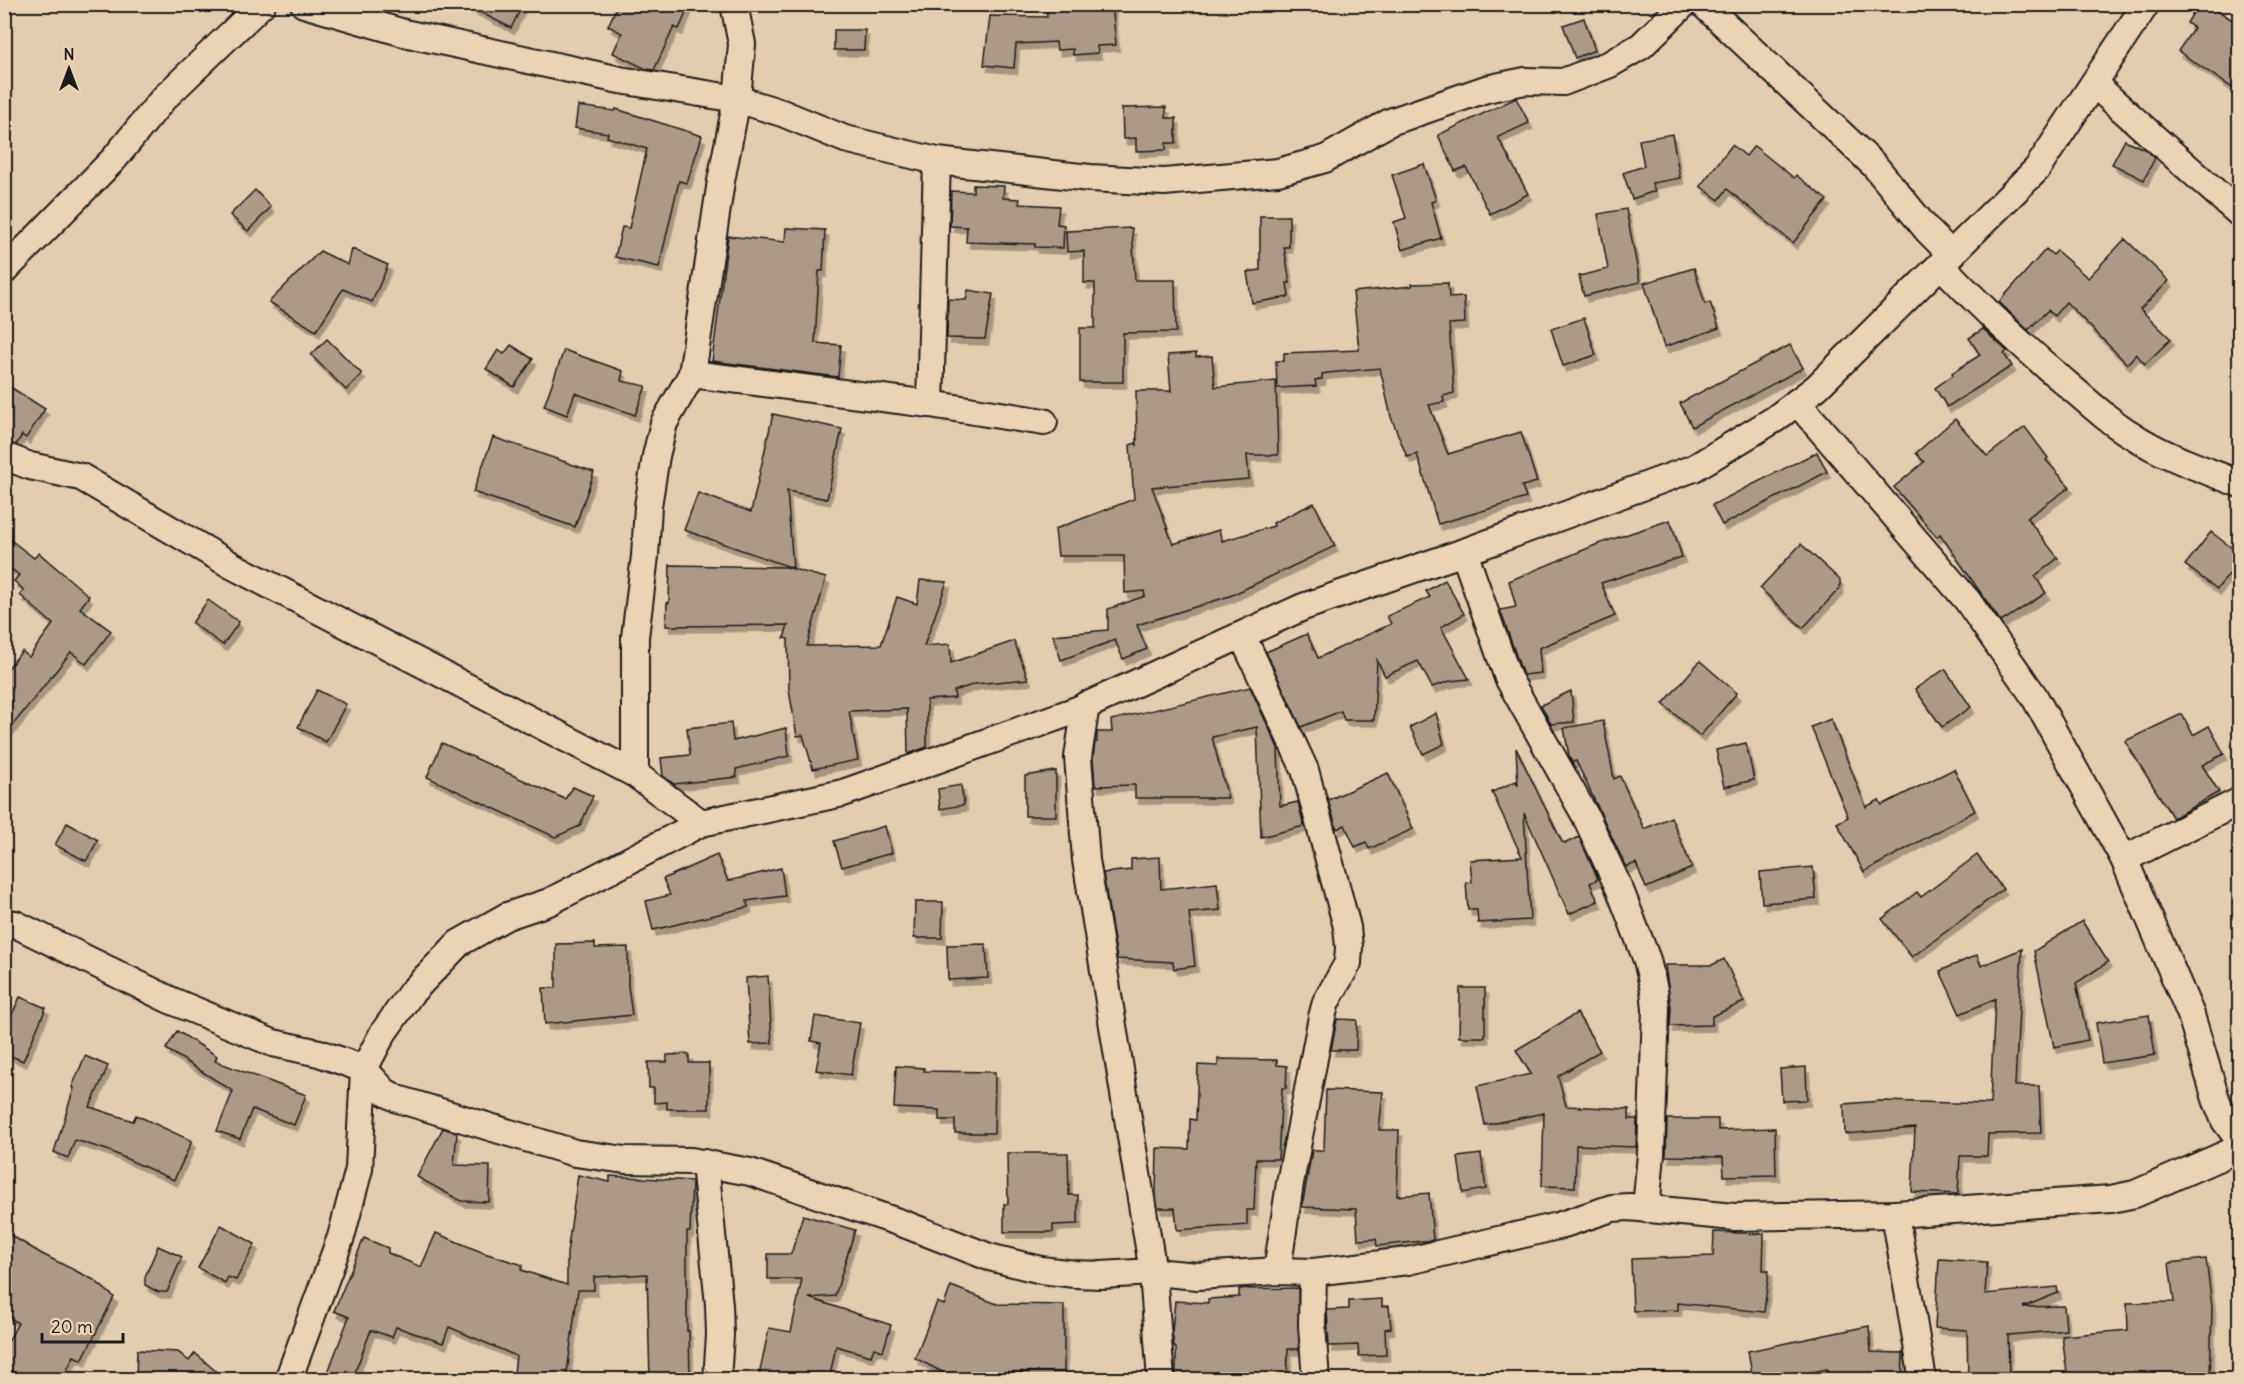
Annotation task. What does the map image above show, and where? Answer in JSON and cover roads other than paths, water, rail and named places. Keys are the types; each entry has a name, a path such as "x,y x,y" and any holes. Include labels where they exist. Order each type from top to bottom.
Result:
{"street":[{"path":"4,271 114,159 163,99 262,4"},
{"path":"304,4 404,33 620,80 737,99 782,113 845,139 937,161 1090,178 1164,182 1278,172 1325,159 1390,122 1486,89 1526,81 1563,82 1610,64 1641,46 1684,4"},
{"path":"635,774 635,637 645,556 648,506 664,423 692,374 721,182 737,99 742,44 734,4"},
{"path":"1703,4 1874,165 1928,231 1974,300 2031,353 2113,423 2133,436 2184,463 2240,484"},
{"path":"288,1380 341,1237 353,1191 358,1169 364,1069 383,1033 411,993 459,943 507,916 549,902 701,823 843,793 1086,705 1303,608 1694,468 1775,418 1817,387 2037,170 2146,4"},
{"path":"2094,84 2240,214"},
{"path":"930,404 937,161"},
{"path":"692,374 930,404 1044,422"},
{"path":"1797,402 1967,600 2034,696 2124,859 2191,1015 2216,1099 2225,1121 2240,1141"},
{"path":"4,456 30,466 81,477 233,566 635,774 701,823"},
{"path":"1464,552 1508,678 1585,815 1620,890 1647,960 1656,1009 1651,1154 1646,1209"},
{"path":"1242,635 1305,770 1344,912 1349,946 1345,969 1324,1008 1292,1172 1277,1271"},
{"path":"1086,705 1078,757 1086,860 1153,1272 1161,1380"},
{"path":"2124,859 2240,801"},
{"path":"4,922 15,924 170,1000 273,1043 319,1053 364,1069 385,1092 398,1099 575,1153 625,1160 705,1163 750,1172 904,1224 989,1257 1041,1270 1101,1275 1153,1272 1198,1276 1277,1271 1313,1272 1408,1261 1558,1226 1612,1208 1734,1217 1895,1214 2111,1199 2135,1194 2240,1148"},
{"path":"705,1163 719,1305 717,1380"},
{"path":"1895,1214 1923,1380"},
{"path":"1313,1272 1312,1326 1316,1380"}]}
